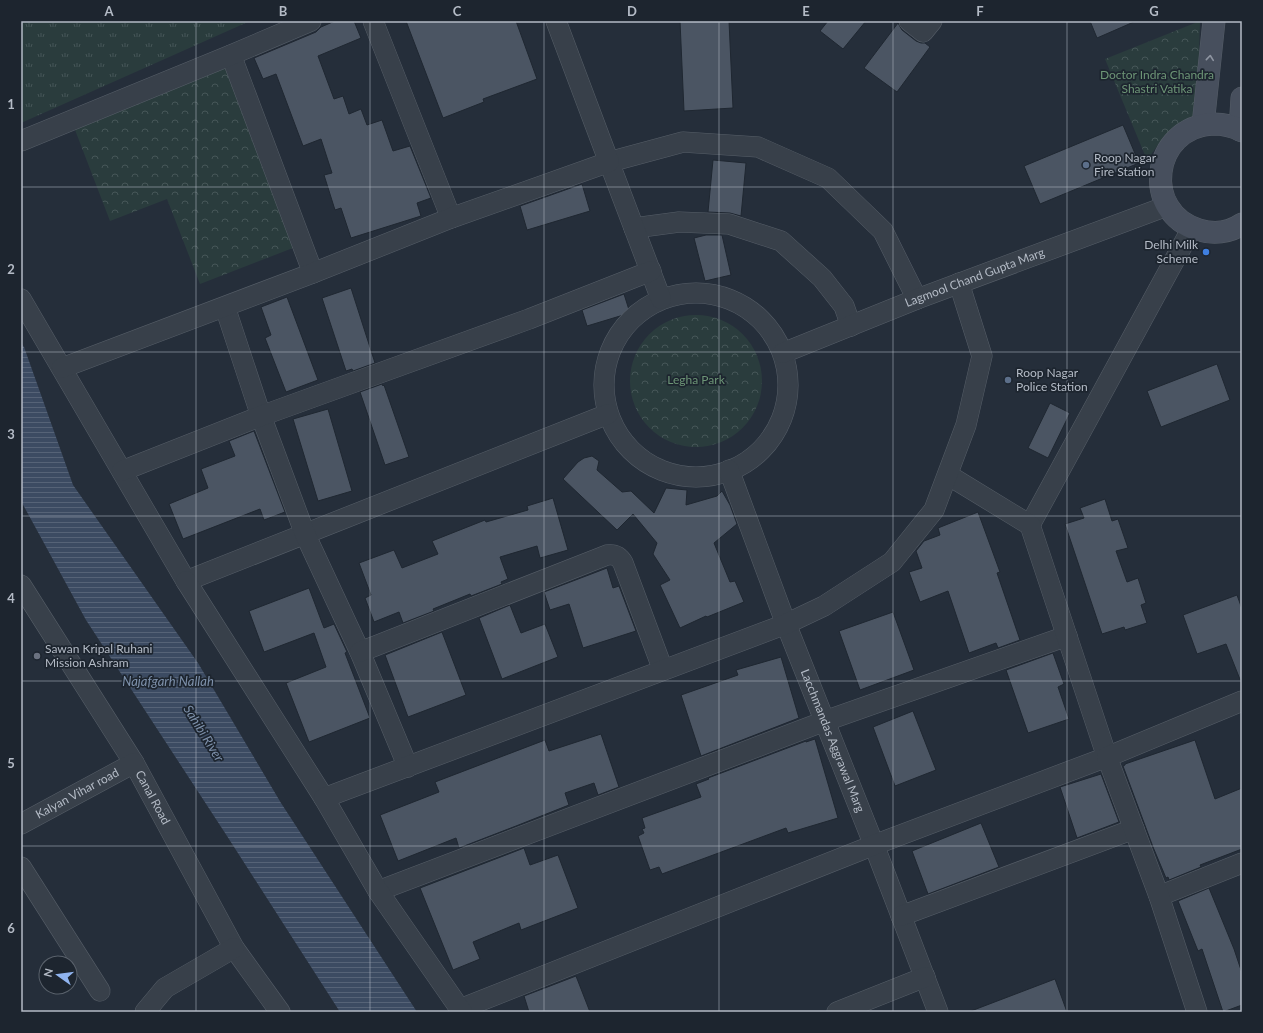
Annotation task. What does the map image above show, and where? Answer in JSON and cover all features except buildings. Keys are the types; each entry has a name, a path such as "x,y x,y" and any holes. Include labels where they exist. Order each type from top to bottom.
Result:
{"street":[{"path":"21,141 231,56 311,21"},
{"path":"373,21 451,218"},
{"path":"556,21 661,299"},
{"path":"909,21 923,32 932,21"},
{"path":"1203,125 1214,21"},
{"path":"231,56 313,273"},
{"path":"1240,231 1207,232 1192,228 1178,219 1167,206 1161,190 1160,173 1164,156 1174,142 1187,131 1203,125 1222,124 1241,130 1242,98"},
{"path":"62,368 225,307 451,218 609,162 683,142 758,147 828,178 883,231 917,299"},
{"name":"Lagmool Chand Gupta Marg","path":"783,353 917,299 1167,206"},
{"path":"634,228 679,222 729,224 781,241 822,278 844,306 851,326"},
{"path":"1030,525 1192,228"},
{"path":"122,471 261,416 529,319 651,272"},
{"path":"324,798 786,624 824,606 892,562 934,510 966,425 982,356 959,283"},
{"path":"686,292 718,294 747,307 771,330 783,353 789,385 783,417 766,445 746,462 717,475 685,477 654,468 628,448 608,414 603,382 610,351 627,323 652,303 661,299 686,292"},
{"path":"21,299 186,581 324,798 378,890 461,1010 874,846 1107,757 1242,701"},
{"path":"225,307 261,416 305,534 360,652 408,767"},
{"path":"186,581 608,414"},
{"name":"Lacchmandas Aggrawal Marg","path":"729,470 786,624 938,1012"},
{"path":"948,475 1030,525 1107,757 1158,896 1197,1012"},
{"path":"360,652 607,555 613,554 620,557 623,563 663,670"},
{"name":"Canal Road","path":"21,585 134,763 234,948 280,1012"},
{"path":"378,890 825,721 1067,636"},
{"name":"Kalyan Vihar road","path":"21,824 134,763"},
{"path":"901,916 1134,829"},
{"path":"1158,896 1242,863"},
{"path":"21,867 100,991"},
{"path":"145,1012 165,988 234,948"},
{"path":"840,1011 925,977"}],"green space":[{"path":"21,21 250,21 21,123"},
{"name":"Doctor Indra Chandra Shastri Vatika","path":"1200,21 1197,114 1179,123 1163,138 1147,160 1105,59"},
{"path":"227,61 298,246 200,284 167,199 110,221 72,122"},
{"name":"Legha Park","path":"696,315 721,320 733,326 747,339 757,356 762,381 757,406 751,418 738,432 721,442 696,447 671,442 659,436 645,423 635,406 630,381 635,356 641,344 654,330 671,320"}],"water":[{"name":"Najafgarh Nallah","path":"21,343 24,347 73,485 198,663 281,803 417,1012 340,1012 86,620 21,501"}],"place":[{"name":"Roop Nagar Fire Station","path":"1086,165"},
{"name":"Delhi Milk Scheme","path":"1206,252"},
{"name":"Roop Nagar Police Station","path":"1008,380"},
{"name":"Sawan Kripal Ruhani Mission Ashram","path":"37,656"}],"water label":[{"name":"Sahibi River","path":"204,733"}]}
